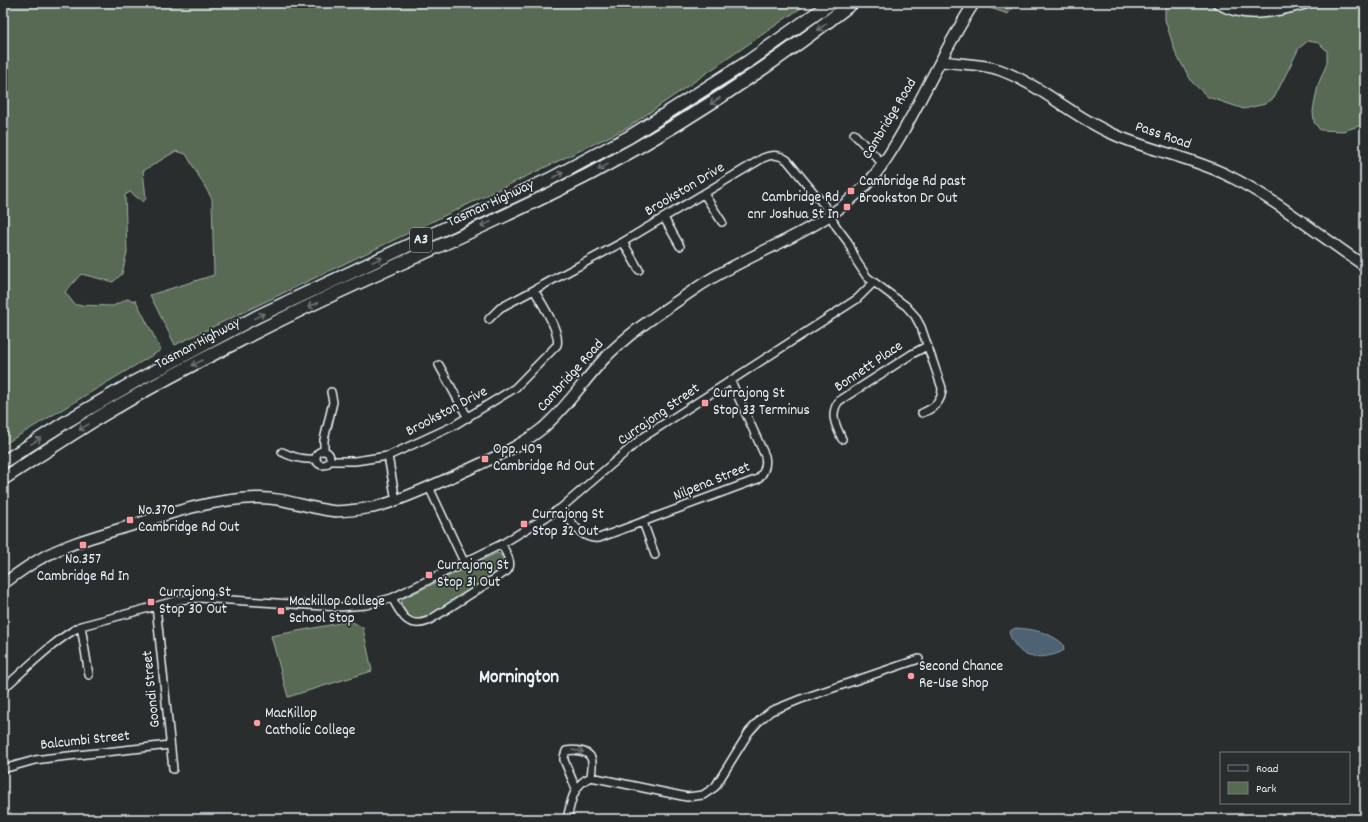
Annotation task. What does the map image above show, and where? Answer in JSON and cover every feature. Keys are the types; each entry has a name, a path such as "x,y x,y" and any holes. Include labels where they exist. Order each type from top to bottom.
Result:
{"highway":[{"name":"Tasman Highway","path":"3,462 69,420 136,381 258,316 550,180 629,137 750,62 831,3"},
{"name":"Tasman Highway","path":"3,480 108,412 226,347 590,174 654,138 770,64 852,3"}],"main road":[{"name":"Cambridge Road","path":"3,584 38,560 66,547 93,537 211,503 258,498 275,499 334,511 374,507 396,501 516,447 540,431 558,415 604,359 634,332 702,284 792,238 830,216 869,182 898,141 960,24 974,3"},
{"path":"1218,3 1237,11 1250,13 1274,11 1307,3"},
{"name":"Pass Road","path":"941,61 955,64 982,65 1000,70 1025,81 1112,134 1145,147 1200,164 1225,174 1245,184 1276,204 1365,266"}],"street":[{"path":"854,134 882,163"},
{"name":"Brookston Drive","path":"490,319 500,308 623,242 769,155 779,155 787,160 824,205 830,216"},
{"path":"704,194 722,222"},
{"path":"830,216 848,242 861,269 873,283 911,310 918,321 941,384 942,393 939,402 922,414"},
{"path":"664,218 680,246"},
{"path":"623,242 638,270"},
{"name":"Currajong Street","path":"3,689 55,644 74,630 82,626 179,600 199,598 339,607 354,606 392,598 502,544 561,508 642,438 731,382 857,299 873,283"},
{"name":"Brookston Drive","path":"330,461 355,462 388,456 468,418 515,388 557,345 558,336 556,331 534,290"},
{"name":"Bonnett Place","path":"842,439 834,418 834,410 839,402 912,354 927,346"},
{"path":"439,365 468,418"},
{"name":"Nilpena Street","path":"561,508 580,533 591,538 599,538 754,481 761,476 766,466 765,456 731,382"},
{"path":"324,451 324,440 334,402 331,392"},
{"path":"324,451 329,454 330,461 327,464 318,464 316,459 318,453 324,451"},
{"path":"282,452 309,460 316,459"},
{"path":"388,456 396,501"},
{"path":"429,487 464,562"},
{"path":"643,522 655,555"},
{"path":"392,598 399,611 408,621 418,624 428,621 506,572 510,567 510,562 502,544"},
{"name":"Goondi Street","path":"156,606 173,768"},
{"path":"82,626 89,675"},
{"path":"567,819 576,789 582,782 591,777 687,797 703,795 709,792 719,782 749,732 760,720 771,712 920,659"},
{"name":"Balcumbi Street","path":"3,769 35,760 170,745"},
{"path":"576,789 564,760 566,751 572,750 589,754 592,761 591,777"}],"green space":[{"path":"3,3 808,3 627,128 175,345 150,295 214,275 212,199 186,154 176,151 143,171 146,198 143,202 130,192 125,195 127,252 122,274 113,282 81,274 65,292 75,305 113,306 127,299 136,301 161,350 3,445"},
{"path":"981,3 1015,3 1008,14 987,7"},
{"path":"1165,3 1365,3 1365,124 1343,131 1320,130 1314,122 1313,111 1318,85 1327,63 1327,51 1319,43 1308,41 1299,48 1274,98 1265,104 1244,109 1208,97 1192,82 1176,54 1165,20"},
{"path":"497,553 500,554 505,560 506,565 504,570 424,619 411,619 402,609 402,599"},
{"path":"351,621 363,628 372,671 288,697 271,636"}],"water":[{"path":"1015,628 1034,630 1047,634 1063,644 1064,650 1057,654 1042,657 1026,655 1016,647 1010,636 1009,632"}],"place":[{"name":"Cambridge Rd past Brookston Dr Out","path":"851,191"},
{"name":"Cambridge Rd cnr Joshua St In","path":"847,207"},
{"name":"Currajong St Stop 33 Terminus","path":"705,403"},
{"name":"Opp. 409 Cambridge Rd Out","path":"485,459"},
{"name":"No.370 Cambridge Rd Out","path":"130,520"},
{"name":"Currajong St Stop 32 Out","path":"524,524"},
{"name":"No.357 Cambridge Rd In","path":"83,545"},
{"name":"Currajong St Stop 31 Out","path":"429,575"},
{"name":"Currajong St Stop 30 Out","path":"151,602"},
{"name":"Mackillop College School Stop","path":"281,611"},
{"name":"Second Chance Re-Use Shop","path":"911,676"},
{"name":"MacKillop Catholic College","path":"257,723"}],"district":[{"name":"Mornington","path":"519,678"}]}
